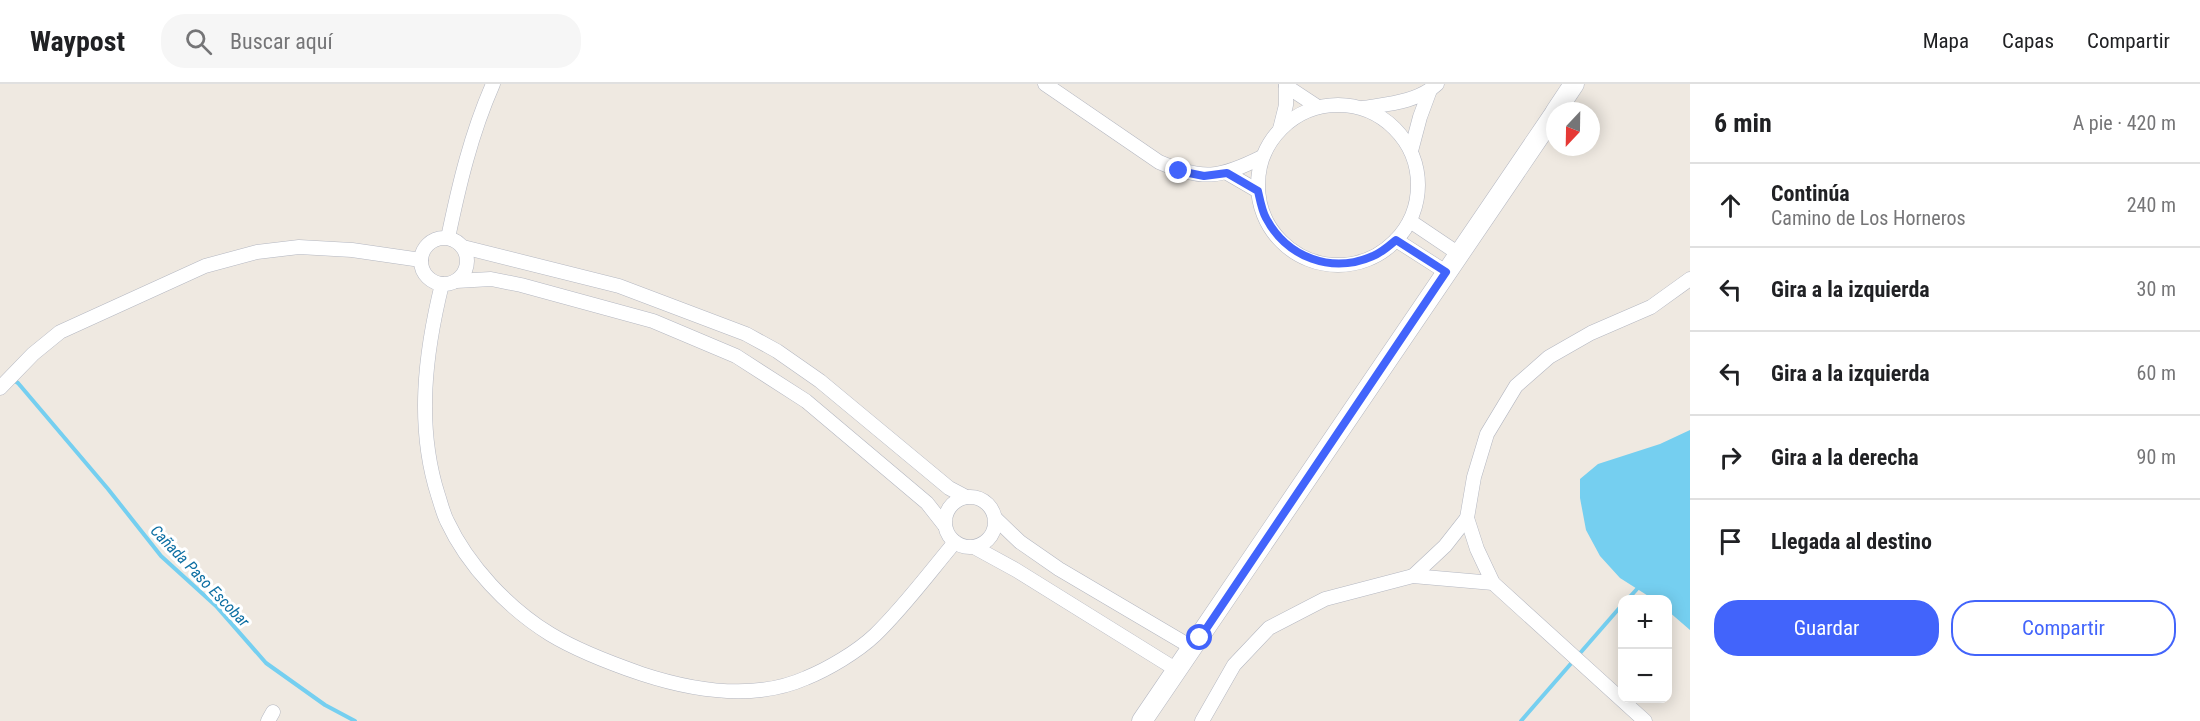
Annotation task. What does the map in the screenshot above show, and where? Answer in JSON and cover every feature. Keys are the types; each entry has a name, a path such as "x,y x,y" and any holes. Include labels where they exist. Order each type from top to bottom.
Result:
{"street":[{"path":"448,238 462,169 477,120 493,84"},
{"path":"1045,84 1159,162 1179,171 1204,176 1227,173 1263,157"},
{"path":"1562,102 1574,84"},
{"path":"1286,85 1318,107"},
{"path":"1286,85 1286,105 1280,129 1263,157 1258,174 1258,191 1264,217 1279,238 1299,255 1324,263 1350,264 1375,256 1396,240 1410,221 1416,204 1417,168 1411,151 1399,132 1382,118 1363,108"},
{"path":"1280,129 1297,116 1318,107 1340,105 1363,108 1411,98 1434,87"},
{"path":"1411,151 1420,117 1434,87"},
{"path":"1142,721 1546,127"},
{"path":"1227,173 1258,191"},
{"path":"1410,221 1459,254"},
{"path":"945,526 927,503 806,401 736,356 653,321 521,285 491,279 435,283 424,273 421,260 423,252 433,241 448,238 463,247 619,286 746,334 777,351 820,381 949,488 966,497 979,498 985,502 994,518 1020,542 1193,648"},
{"path":"1396,240 1446,272"},
{"path":"0,388 33,354 60,332 205,266 256,252 299,247 386,254 421,260"},
{"path":"463,247 466,253 465,272 449,283 432,324 424,406 434,482 446,520 464,551 489,582 521,612 550,633 589,654 663,681 697,688 736,692 774,689 805,679 833,664 874,636 955,542"},
{"path":"1645,721 1493,583 1477,549 1467,518 1474,477 1487,434 1516,386 1549,357 1591,333 1651,307 1690,279"},
{"path":"653,321 660,300"},
{"path":"806,401 820,381"},
{"path":"966,497 949,507 945,519 947,532 955,542 967,547 986,541 993,531 994,518"},
{"path":"1413,576 1445,546 1467,518"},
{"path":"974,546 1036,581 1177,670"},
{"path":"1202,721 1234,665 1269,628 1325,599 1413,576 1493,583"}],"water":[{"path":"1690,430 1690,630 1672,614 1672,595 1647,595 1620,578 1600,556 1586,530 1580,498 1580,479 1598,464 1660,444"}],"waterway":[{"name":"Cañada Paso Escobar","path":"12,379 18,383 108,489 161,556 216,606 266,663 325,705 355,721"},
{"path":"1632,595 1637,589"},
{"path":"1521,721 1618,610"}],"route":[{"path":"1179,171 1204,176 1227,173 1258,191 1264,217 1279,238 1299,255 1324,263 1350,264 1375,256 1396,240 1446,272 1200,638"}]}
